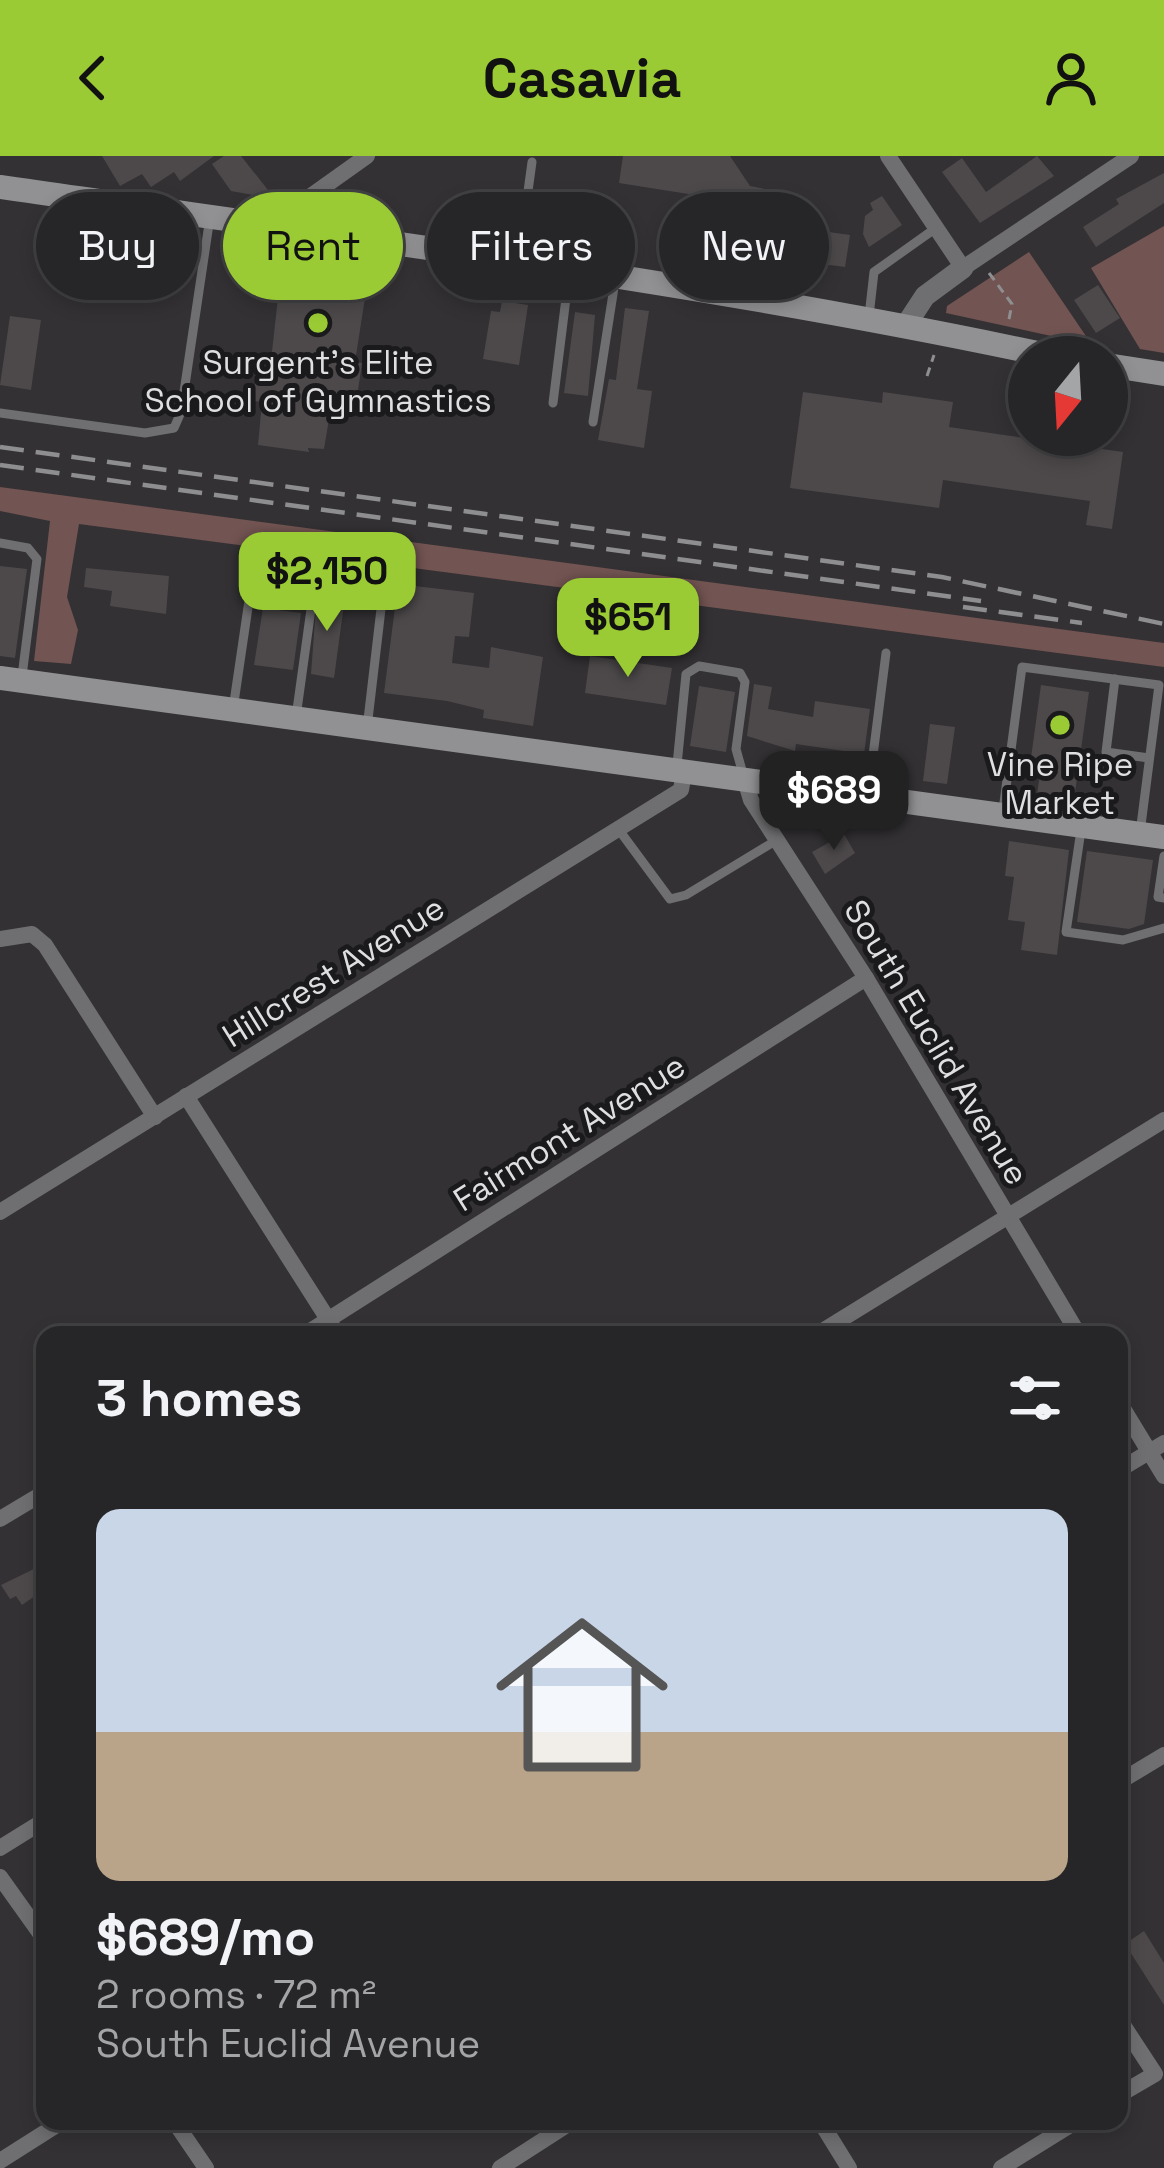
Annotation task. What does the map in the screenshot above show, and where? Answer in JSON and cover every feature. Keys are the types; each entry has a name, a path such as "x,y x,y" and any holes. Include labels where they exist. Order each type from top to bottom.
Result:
{"main road":[{"path":"0,187 223,220"},
{"path":"635,278 1008,347"},
{"path":"1128,368 1164,374"},
{"path":"11,680 1152,835"}],"street":[{"path":"316,192 367,156"},
{"path":"888,156 963,268"},
{"path":"906,325 925,296 1132,156"},
{"name":"Hillcrest Avenue","path":"0,1211 681,790 680,771"},
{"name":"South Euclid Avenue","path":"745,780 751,800 866,978 1074,1326"},
{"path":"0,939 32,934 45,945 155,1118"},
{"name":"Fairmont Avenue","path":"336,1326 866,978"},
{"path":"186,1096 332,1326"},
{"path":"830,1326 1164,1120"},
{"path":"1128,1413 1156,1447 1164,1476"},
{"path":"1128,1464 1156,1447"},
{"path":"0,1520 36,1498"},
{"path":"1128,1778 1164,1756"},
{"path":"0,1848 36,1826"},
{"path":"0,1877 36,1927"},
{"path":"1128,2033 1155,2074 1128,2090"},
{"path":"0,2166 50,2130"},
{"path":"180,2130 206,2168"},
{"path":"500,2168 559,2130"},
{"path":"826,2130 849,2168"},
{"path":"1001,2168 1062,2130"}],"lane":[{"path":"528,192 532,161"},
{"path":"0,413 145,434 174,428 181,412 210,218"},
{"path":"869,318 874,272 936,228"},
{"path":"553,403 566,300"},
{"path":"593,422 612,300"},
{"path":"1,543 28,548 37,559 11,680"},
{"path":"233,710 251,587 302,586 312,602 296,718"},
{"path":"367,728 381,609"},
{"path":"868,796 886,653"},
{"path":"680,771 686,674 699,666 740,673 745,682 736,749 745,780"},
{"path":"1003,814 1022,667 1159,685 1149,758 1152,835"},
{"path":"1115,679 1106,752 1149,758"},
{"path":"1081,825 1066,932 1123,940 1164,928"},
{"path":"619,830 670,899 686,895 777,840"},
{"path":"1161,897 1164,856"}],"path":[{"path":"989,273 1012,304 1006,331"},
{"path":"927,376 934,355"}],"shaded area":[{"path":"1164,226 1164,353 1140,349 1091,268"},
{"path":"1029,252 1086,336 1051,336 946,313 947,306"},
{"path":"0,487 1164,643 1164,667 79,524 67,597 78,630 71,664 34,661 50,521 0,511"}],"building":[{"path":"102,156 214,156 180,181 174,172 151,187 142,174 120,186"},
{"path":"224,156 241,156 268,190 231,191 212,164"},
{"path":"623,156 730,156 750,186 775,191 676,192 619,183"},
{"path":"1037,156 1054,176 980,223 942,172 962,158 986,192"},
{"path":"1164,173 1164,203 1096,247 1083,227 1119,204 1116,199"},
{"path":"882,196 902,225 869,247 863,234 865,216 873,210 870,203"},
{"path":"829,232 850,235 845,267 829,265"},
{"path":"1098,285 1120,318 1096,333 1074,300"},
{"name":"Surgent's Elite School of Gymnastics","path":"278,300 365,300 355,362 362,363 354,417 330,413 324,449 308,448 309,452 258,445 262,402 253,401 257,366 270,370"},
{"path":"502,301 528,305 519,365 483,359 491,311 500,312"},
{"path":"625,308 649,311 637,389 652,391 644,448 598,440 609,379 616,380"},
{"path":"575,312 595,315 588,396 564,393"},
{"path":"10,316 41,320 31,390 0,385"},
{"path":"803,392 882,403 883,392 953,402 949,427 1008,435 1008,456 1122,456 1112,529 1086,525 1090,501 943,480 939,508 790,488"},
{"path":"0,566 27,569 15,658 0,656"},
{"path":"86,568 169,576 166,614 110,606 112,591 84,587"},
{"path":"398,584 474,593 469,637 455,636 452,663 489,668 491,647 543,657 533,726 483,718 484,710 447,701 384,693"},
{"path":"317,594 345,597 334,678 311,674"},
{"path":"263,608 301,613 293,670 254,665"},
{"path":"590,656 672,668 666,705 585,693"},
{"path":"754,684 772,687 768,709 813,717 815,701 870,709 864,754 796,744 795,751 747,736"},
{"name":"Vine Ripe Market","path":"1041,685 1089,692 1074,800 1037,795 1042,759 1031,758"},
{"path":"699,686 735,692 726,752 690,746"},
{"path":"930,724 955,727 947,784 923,781"},
{"path":"844,834 855,853 825,874 812,852"},
{"path":"1009,841 1069,850 1057,955 1021,950 1025,922 1008,920 1014,877 1005,876"},
{"path":"1087,851 1153,860 1144,924 1129,929 1077,922"},
{"path":"36,1568 36,1595 22,1605 16,1596 10,1599 1,1585"},
{"path":"1144,1931 1164,1963 1164,2005 1128,1949 1128,1942"}],"railway":[{"path":"0,447 942,577 1164,624"},
{"path":"0,465 981,601"},
{"path":"963,607 1082,623"}],"place":[{"name":"Surgent's Elite School of Gymnastics","path":"318,323"},
{"name":"Vine Ripe Market","path":"1060,725"}]}
